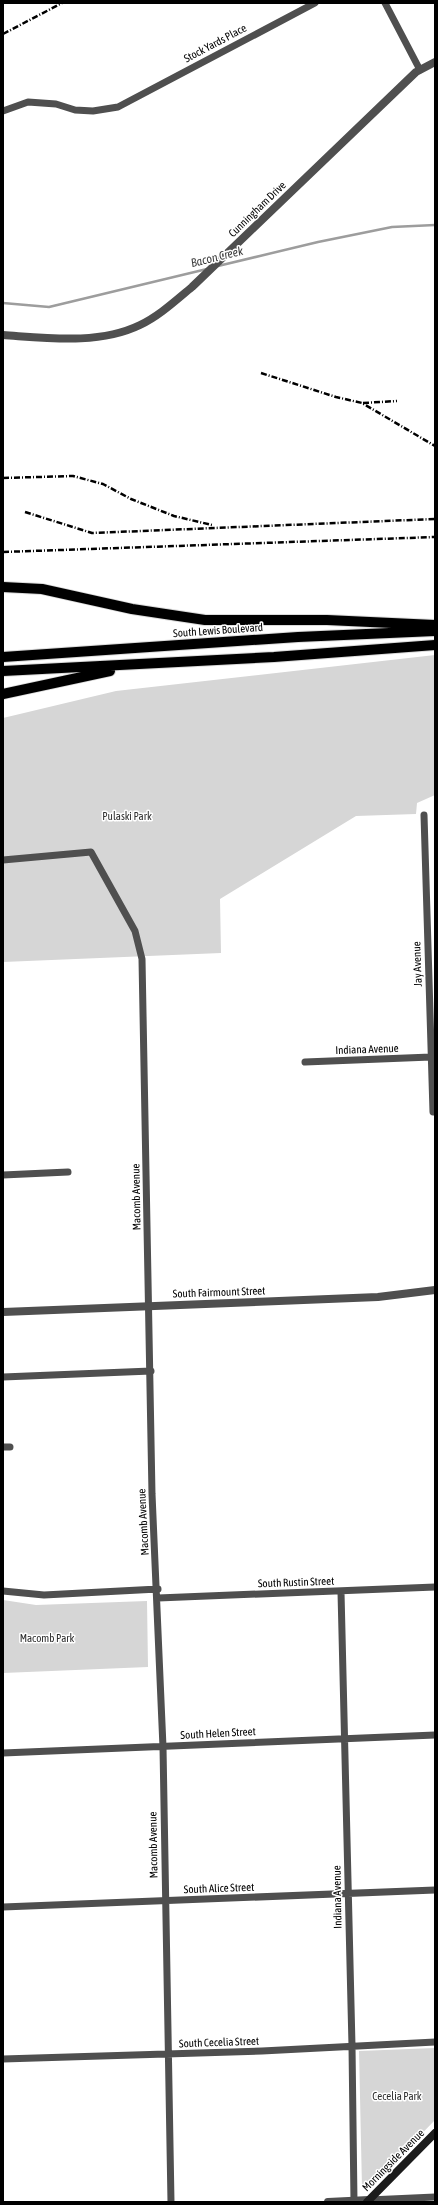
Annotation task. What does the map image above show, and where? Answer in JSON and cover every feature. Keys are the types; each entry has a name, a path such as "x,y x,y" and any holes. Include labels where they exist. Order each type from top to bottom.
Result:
{"main road":[{"path":"3,587 42,589 132,609 205,620 327,620 435,625"},
{"name":"South Lewis Boulevard","path":"3,657 298,637 435,631"},
{"path":"3,671 435,645"},
{"path":"3,694 90,674 152,663"},
{"name":"Morningside Avenue","path":"368,2201 435,2133"}],"street":[{"name":"Stock Yards Place","path":"3,111 28,102 56,104 75,110 93,111 118,107 315,3"},
{"path":"385,3 420,70"},
{"name":"Cunningham Drive","path":"3,335 87,337 121,332 140,325 162,312 192,287 355,128 416,72 435,62"},
{"name":"Jay Avenue","path":"424,815 427,953 434,1112"},
{"name":"Macomb Avenue","path":"3,860 91,852 135,931 142,959 150,1306 152,1494 158,1590 163,1747 171,2202"},
{"path":"427,953 435,953"},
{"name":"Indiana Avenue","path":"305,1062 431,1057"},
{"path":"3,1174 68,1172"},
{"name":"South Fairmount Street","path":"3,1312 378,1297 435,1290"},
{"path":"3,1377 151,1371"},
{"name":"South Rustin Street","path":"158,1598 341,1592 435,1587"},
{"path":"3,1591 44,1595 158,1590"},
{"name":"Indiana Avenue","path":"341,1592 352,2046 354,2202"},
{"name":"South Helen Street","path":"3,1753 435,1735"},
{"name":"South Alice Street","path":"3,1907 166,1900 348,1895 435,1890"},
{"name":"South Cecelia Street","path":"3,2059 168,2055 435,2042"},
{"path":"328,2202 354,2202 435,2197"}],"green space":[{"name":"Pulaski Park","path":"435,655 435,795 417,803 416,814 356,816 220,899 221,953 3,962 3,718 116,691"},
{"name":"Macomb Park","path":"3,1600 36,1605 147,1601 148,1667 3,1673"},
{"name":"Cecelia Park","path":"435,2048 435,2120 370,2187 364,2189 362,2188 359,2051"}],"waterway":[{"name":"Bacon Creek","path":"218,266 318,242 392,227 435,225"},
{"name":"Bacon Creek","path":"3,303 49,307 207,269"}],"railway":[{"path":"3,34 62,3"},
{"path":"261,373 336,397 362,403 435,446"},
{"path":"363,403 397,401"},
{"path":"3,478 73,476 103,484 131,499 174,516 212,525"},
{"path":"25,512 92,533 435,519"},
{"path":"3,552 435,537"}]}
